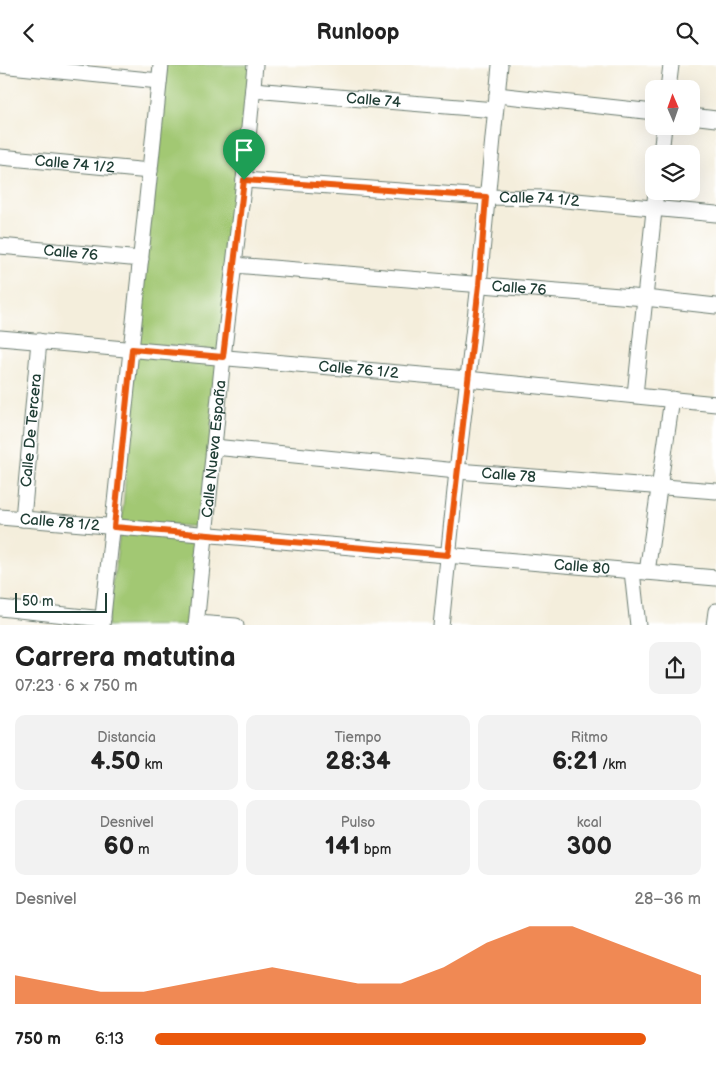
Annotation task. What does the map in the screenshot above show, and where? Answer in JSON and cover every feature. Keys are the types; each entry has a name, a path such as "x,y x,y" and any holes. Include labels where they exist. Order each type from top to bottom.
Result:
{"street":[{"path":"0,65 159,81"},
{"path":"0,608 102,622 114,527 161,65"},
{"name":"Calle Nueva España","path":"196,624 223,357 256,65"},
{"path":"441,625 479,285 500,65"},
{"path":"669,80 671,65"},
{"name":"Calle 74","path":"253,90 645,111"},
{"path":"700,117 716,119"},
{"name":"Calle 74 1/2","path":"0,157 150,171"},
{"name":"Calle 74 1/2","path":"244,180 486,197 552,199 716,215"},
{"path":"634,395 655,200"},
{"name":"Calle 76","path":"0,246 142,259"},
{"name":"Calle 76","path":"234,265 716,306"},
{"name":"Calle 76 1/2","path":"0,338 467,379 716,404"},
{"name":"Calle De Tercera","path":"23,519 39,341"},
{"path":"638,625 639,572 659,488 672,399"},
{"name":"Calle 78","path":"214,447 457,471 716,491"},
{"name":"Calle 78 1/2","path":"0,517 448,555"},
{"name":"Calle 80","path":"448,555 716,578"},
{"path":"714,625 716,611"},
{"path":"196,624 236,625"}],"green space":[{"path":"165,65 254,65 221,351 135,343"},
{"path":"135,352 219,360 201,527 122,521"},
{"path":"121,524 200,530 194,625 107,625"}],"route":[{"path":"244,180 486,197 479,285 448,555 114,527 132,349 223,357 244,180"}]}
